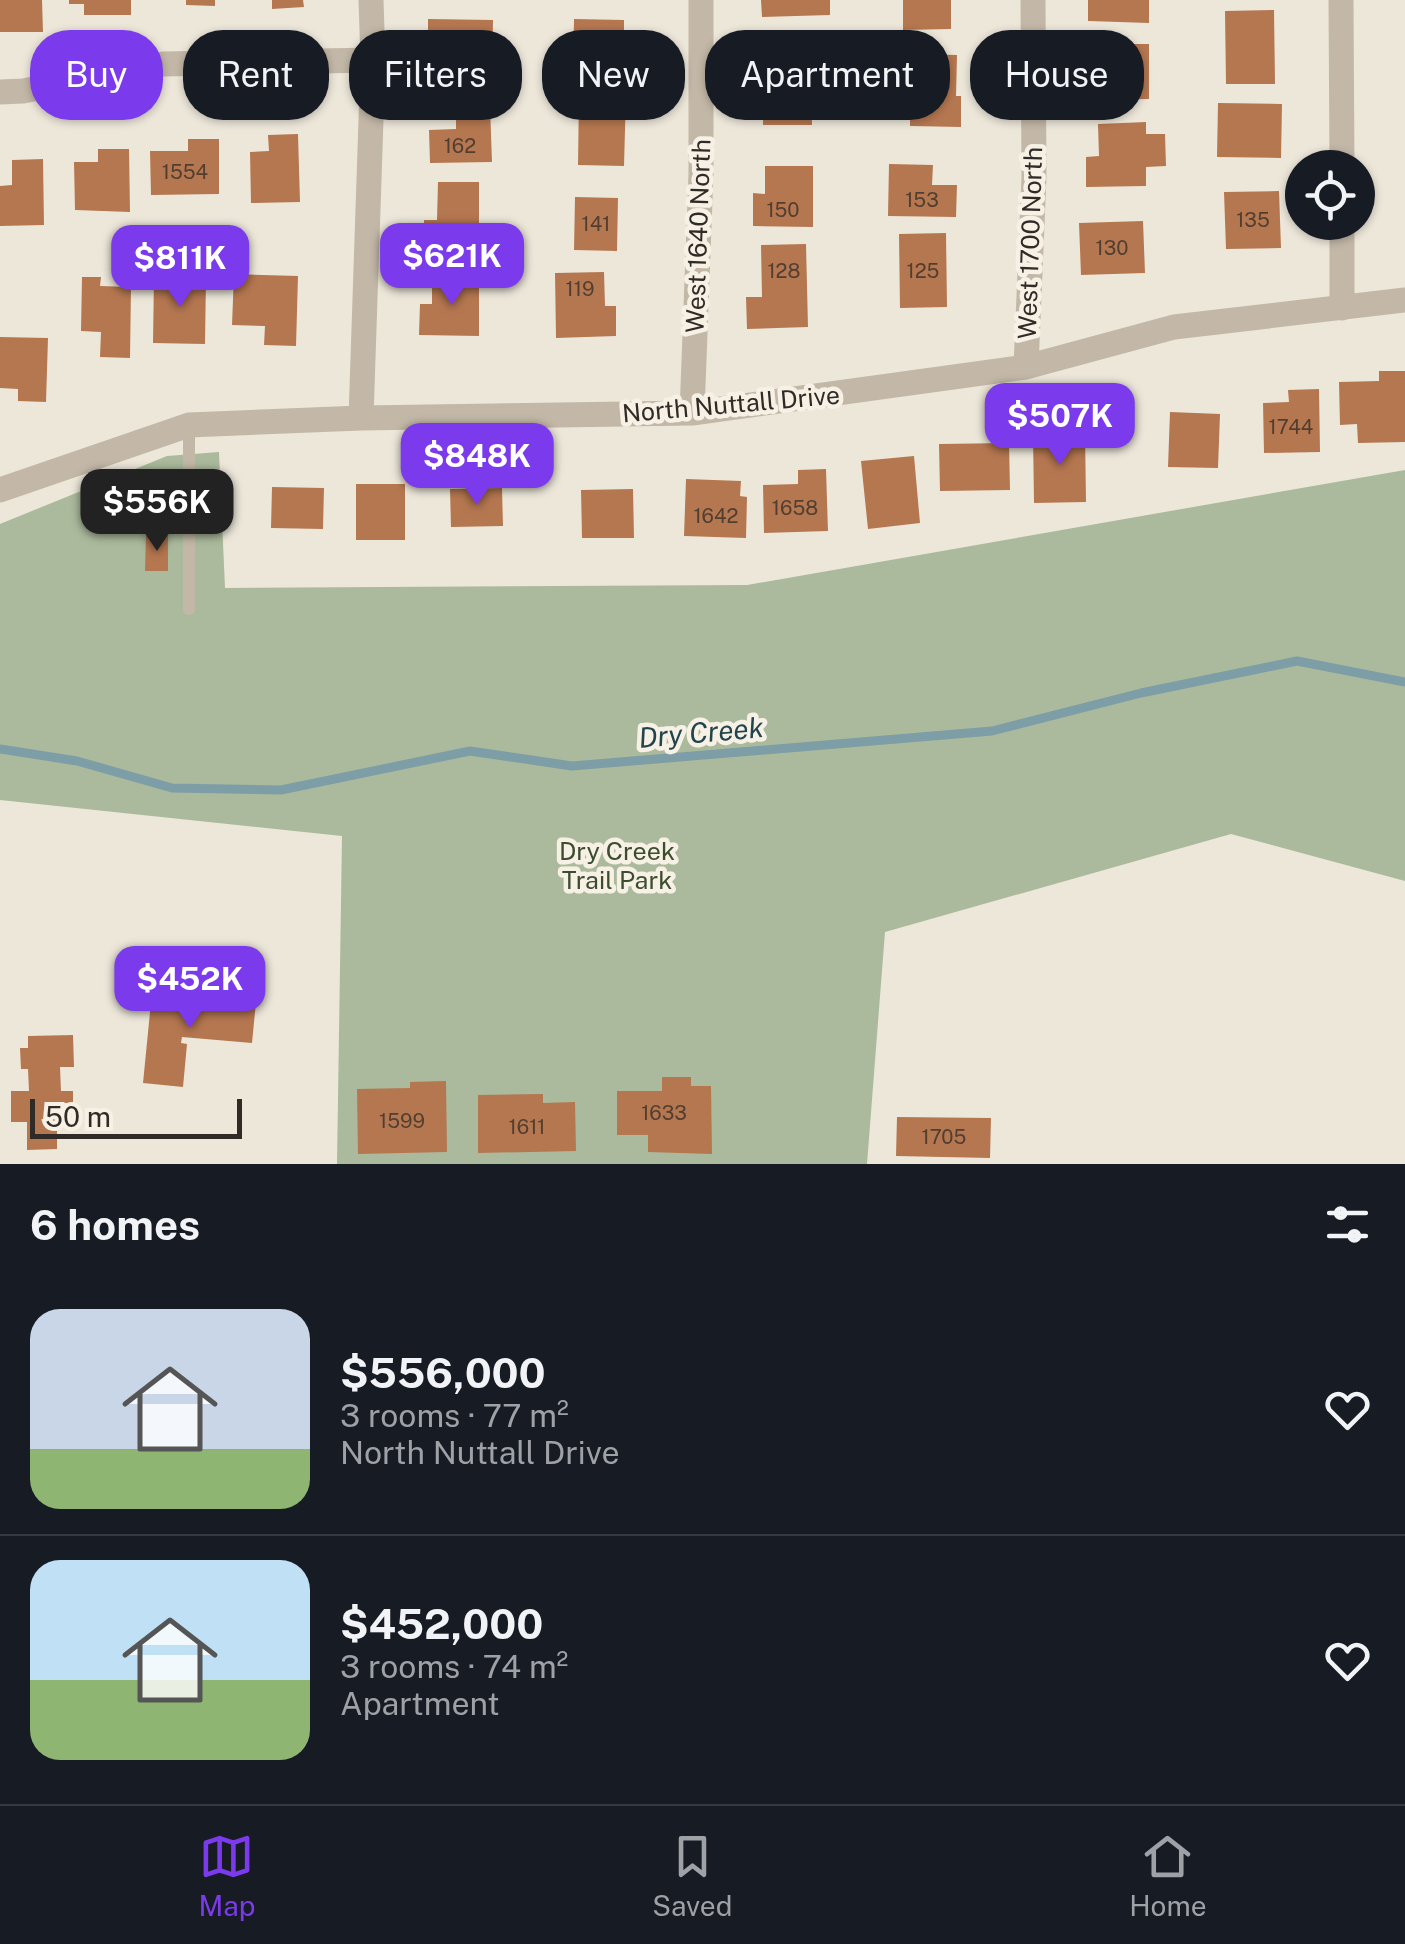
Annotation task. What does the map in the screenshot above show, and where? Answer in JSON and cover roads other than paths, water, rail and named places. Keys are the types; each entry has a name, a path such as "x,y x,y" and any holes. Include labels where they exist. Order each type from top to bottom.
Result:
{"street":[{"path":"371,0 372,30"},
{"name":"West 1640 North","path":"692,413 701,174 701,0"},
{"name":"West 1700 North","path":"1026,367 1034,177 1033,0"},
{"path":"1341,0 1342,150"},
{"path":"0,92 24,91 163,64 349,60"},
{"path":"362,418 371,120"},
{"path":"1342,240 1342,308"},
{"name":"North Nuttall Drive","path":"0,490 189,425 692,413 1026,367 1174,327 1405,300"}],"lane":[{"path":"189,425 189,609"}],"waterway":[{"name":"Dry Creek","path":"0,749 77,761 172,788 281,790 470,751 572,766 992,731 1141,693 1297,661 1405,682"}],"park label":[{"name":"Dry Creek Trail Park","path":"617,866"}]}
